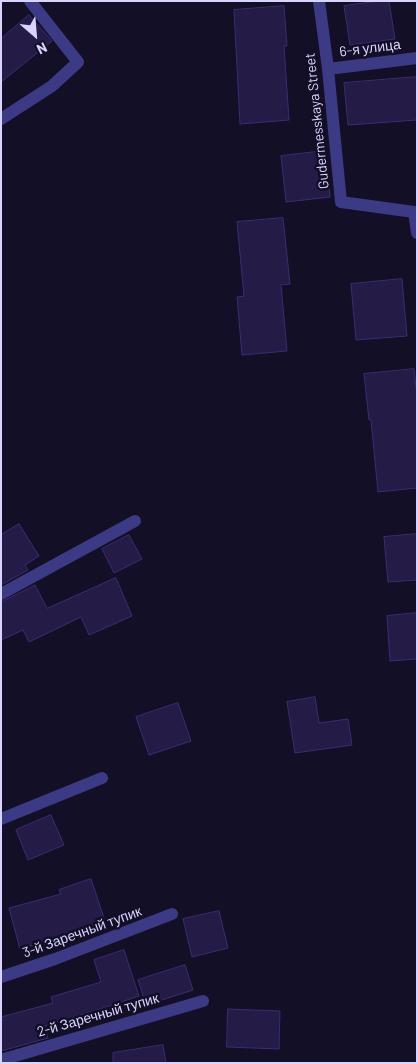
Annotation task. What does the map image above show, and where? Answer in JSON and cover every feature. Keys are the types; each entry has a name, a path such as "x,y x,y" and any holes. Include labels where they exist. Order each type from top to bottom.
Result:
{"street":[{"path":"1,119 52,86 78,62 30,1"},
{"name":"Gudermesskaya Street","path":"319,1 328,69 341,202 414,212 417,233"},
{"name":"6-я улица","path":"328,69 417,58"},
{"path":"1,594 135,522"},
{"path":"1,819 102,778"},
{"name":"3-й Заречный тупик","path":"1,977 55,959 172,914"},
{"name":"2-й Заречный тупик","path":"1,1060 203,1001"}],"building":[{"path":"389,1 395,39 350,45 344,6"},
{"path":"284,6 287,46 284,46 289,120 240,124 234,10"},
{"path":"29,15 52,41 1,82 1,39"},
{"path":"417,77 417,120 348,125 344,83"},
{"path":"325,151 330,197 286,202 281,156"},
{"path":"283,218 290,284 281,285 287,351 242,355 237,297 244,296 237,222"},
{"path":"402,279 407,336 356,340 351,284"},
{"path":"414,369 417,396 417,488 378,492 371,420 369,420 364,374"},
{"path":"19,524 39,556 25,565 28,570 1,585 1,535"},
{"path":"417,534 417,580 388,582 384,537"},
{"path":"129,535 142,559 114,573 102,549"},
{"path":"116,578 132,616 89,635 81,617 29,642 23,630 1,640 1,602 35,585 47,608"},
{"path":"417,613 417,659 390,661 387,616"},
{"path":"315,697 319,723 348,719 352,745 295,753 287,702"},
{"path":"178,703 191,741 149,755 136,717"},
{"path":"51,815 64,845 28,860 16,830"},
{"path":"91,879 105,921 20,949 9,908 61,894 59,890"},
{"path":"219,911 228,948 192,957 183,919"},
{"path":"124,950 139,996 45,1026 48,1038 1,1051 1,1017 53,1003 51,997 101,982 94,960"},
{"path":"185,965 193,990 146,1005 138,980"},
{"path":"228,1009 280,1011 279,1049 227,1047"},
{"path":"163,1045 166,1063 113,1063 113,1053"}]}
